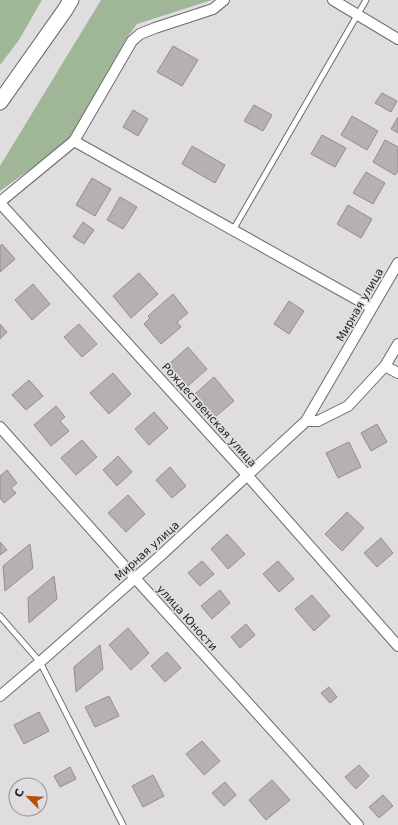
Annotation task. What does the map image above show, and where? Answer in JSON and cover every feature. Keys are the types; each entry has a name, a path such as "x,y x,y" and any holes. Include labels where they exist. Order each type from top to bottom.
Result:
{"street":[{"path":"0,102 71,0"},
{"path":"0,202 74,141 132,41 136,37 155,28 213,9 224,0"},
{"path":"333,0 398,38"},
{"path":"74,141 372,308"},
{"name":"Рождественская улица","path":"0,202 247,475 398,646"},
{"name":"Мирная улица","path":"0,696 135,578 306,421 398,263"},
{"path":"306,421 318,421 348,406 385,366 398,344"},
{"path":"385,366 398,373"},
{"name":"улица Юности","path":"0,427 358,825"}],"lane":[{"path":"233,230 366,0"},
{"path":"0,616 40,662 123,825"}],"green space":[{"path":"0,0 42,0 19,40 0,65"},
{"path":"101,0 212,0 137,24 126,39 67,143 0,191 0,166"}],"building":[{"path":"173,46 198,60 182,86 157,72"},
{"path":"382,93 397,101 391,112 375,103"},
{"path":"254,105 272,115 263,131 244,121"},
{"path":"133,110 148,119 138,136 123,127"},
{"path":"352,116 378,131 367,150 341,135"},
{"path":"398,117 398,133 391,129"},
{"path":"322,135 346,148 335,167 311,154"},
{"path":"385,140 398,147 398,171 395,175 373,162"},
{"path":"192,146 225,165 215,183 182,164"},
{"path":"366,172 385,183 373,204 353,193"},
{"path":"92,178 111,189 95,216 76,205"},
{"path":"120,197 137,207 123,229 107,220"},
{"path":"348,205 372,219 361,238 337,224"},
{"path":"83,222 94,230 84,244 73,237"},
{"path":"2,244 15,259 0,272 0,246"},
{"path":"139,273 158,294 131,318 113,296"},
{"path":"33,284 50,304 32,320 15,300"},
{"path":"173,294 188,313 177,322 181,327 161,344 144,324 150,318 148,316"},
{"path":"289,301 304,311 289,334 274,324"},
{"path":"0,324 7,332 0,339"},
{"path":"79,324 97,344 82,357 64,337"},
{"path":"188,347 207,369 188,386 169,364"},
{"path":"113,373 131,394 109,414 90,393"},
{"path":"214,377 234,401 215,417 195,394"},
{"path":"29,380 43,396 26,410 12,395"},
{"path":"56,406 65,417 60,421 69,431 51,446 34,425"},
{"path":"154,412 168,428 149,445 135,429"},
{"path":"377,424 387,442 371,451 361,433"},
{"path":"82,440 97,457 76,475 61,458"},
{"path":"349,442 361,467 338,478 326,453"},
{"path":"118,456 132,472 117,486 103,470"},
{"path":"170,467 186,486 172,498 156,480"},
{"path":"7,470 17,483 11,488 16,493 4,503 0,498 0,476"},
{"path":"128,495 145,514 126,532 108,513"},
{"path":"347,512 364,528 342,551 325,534"},
{"path":"227,534 245,554 228,569 211,549"},
{"path":"381,538 393,553 377,567 364,553"},
{"path":"0,542 7,550 0,555"},
{"path":"30,544 33,568 5,591 3,566"},
{"path":"202,561 214,574 200,586 188,573"},
{"path":"278,561 294,579 279,592 263,574"},
{"path":"54,576 57,599 29,623 28,598"},
{"path":"220,590 230,603 212,619 201,606"},
{"path":"312,595 330,616 314,631 295,609"},
{"path":"246,624 255,635 240,648 231,637"},
{"path":"128,628 149,653 131,670 109,645"},
{"path":"100,645 103,669 76,692 74,667"},
{"path":"167,652 181,668 165,682 151,666"},
{"path":"329,687 337,697 330,703 321,693"},
{"path":"109,696 119,716 95,727 85,707"},
{"path":"39,712 49,731 24,744 14,725"},
{"path":"202,741 220,761 204,775 186,754"},
{"path":"359,765 369,776 356,789 345,777"},
{"path":"70,767 76,779 60,787 54,776"},
{"path":"153,775 164,796 143,807 132,786"},
{"path":"272,780 290,800 266,820 249,800"},
{"path":"225,782 236,795 224,806 212,793"},
{"path":"383,795 393,806 379,818 369,807"}]}
